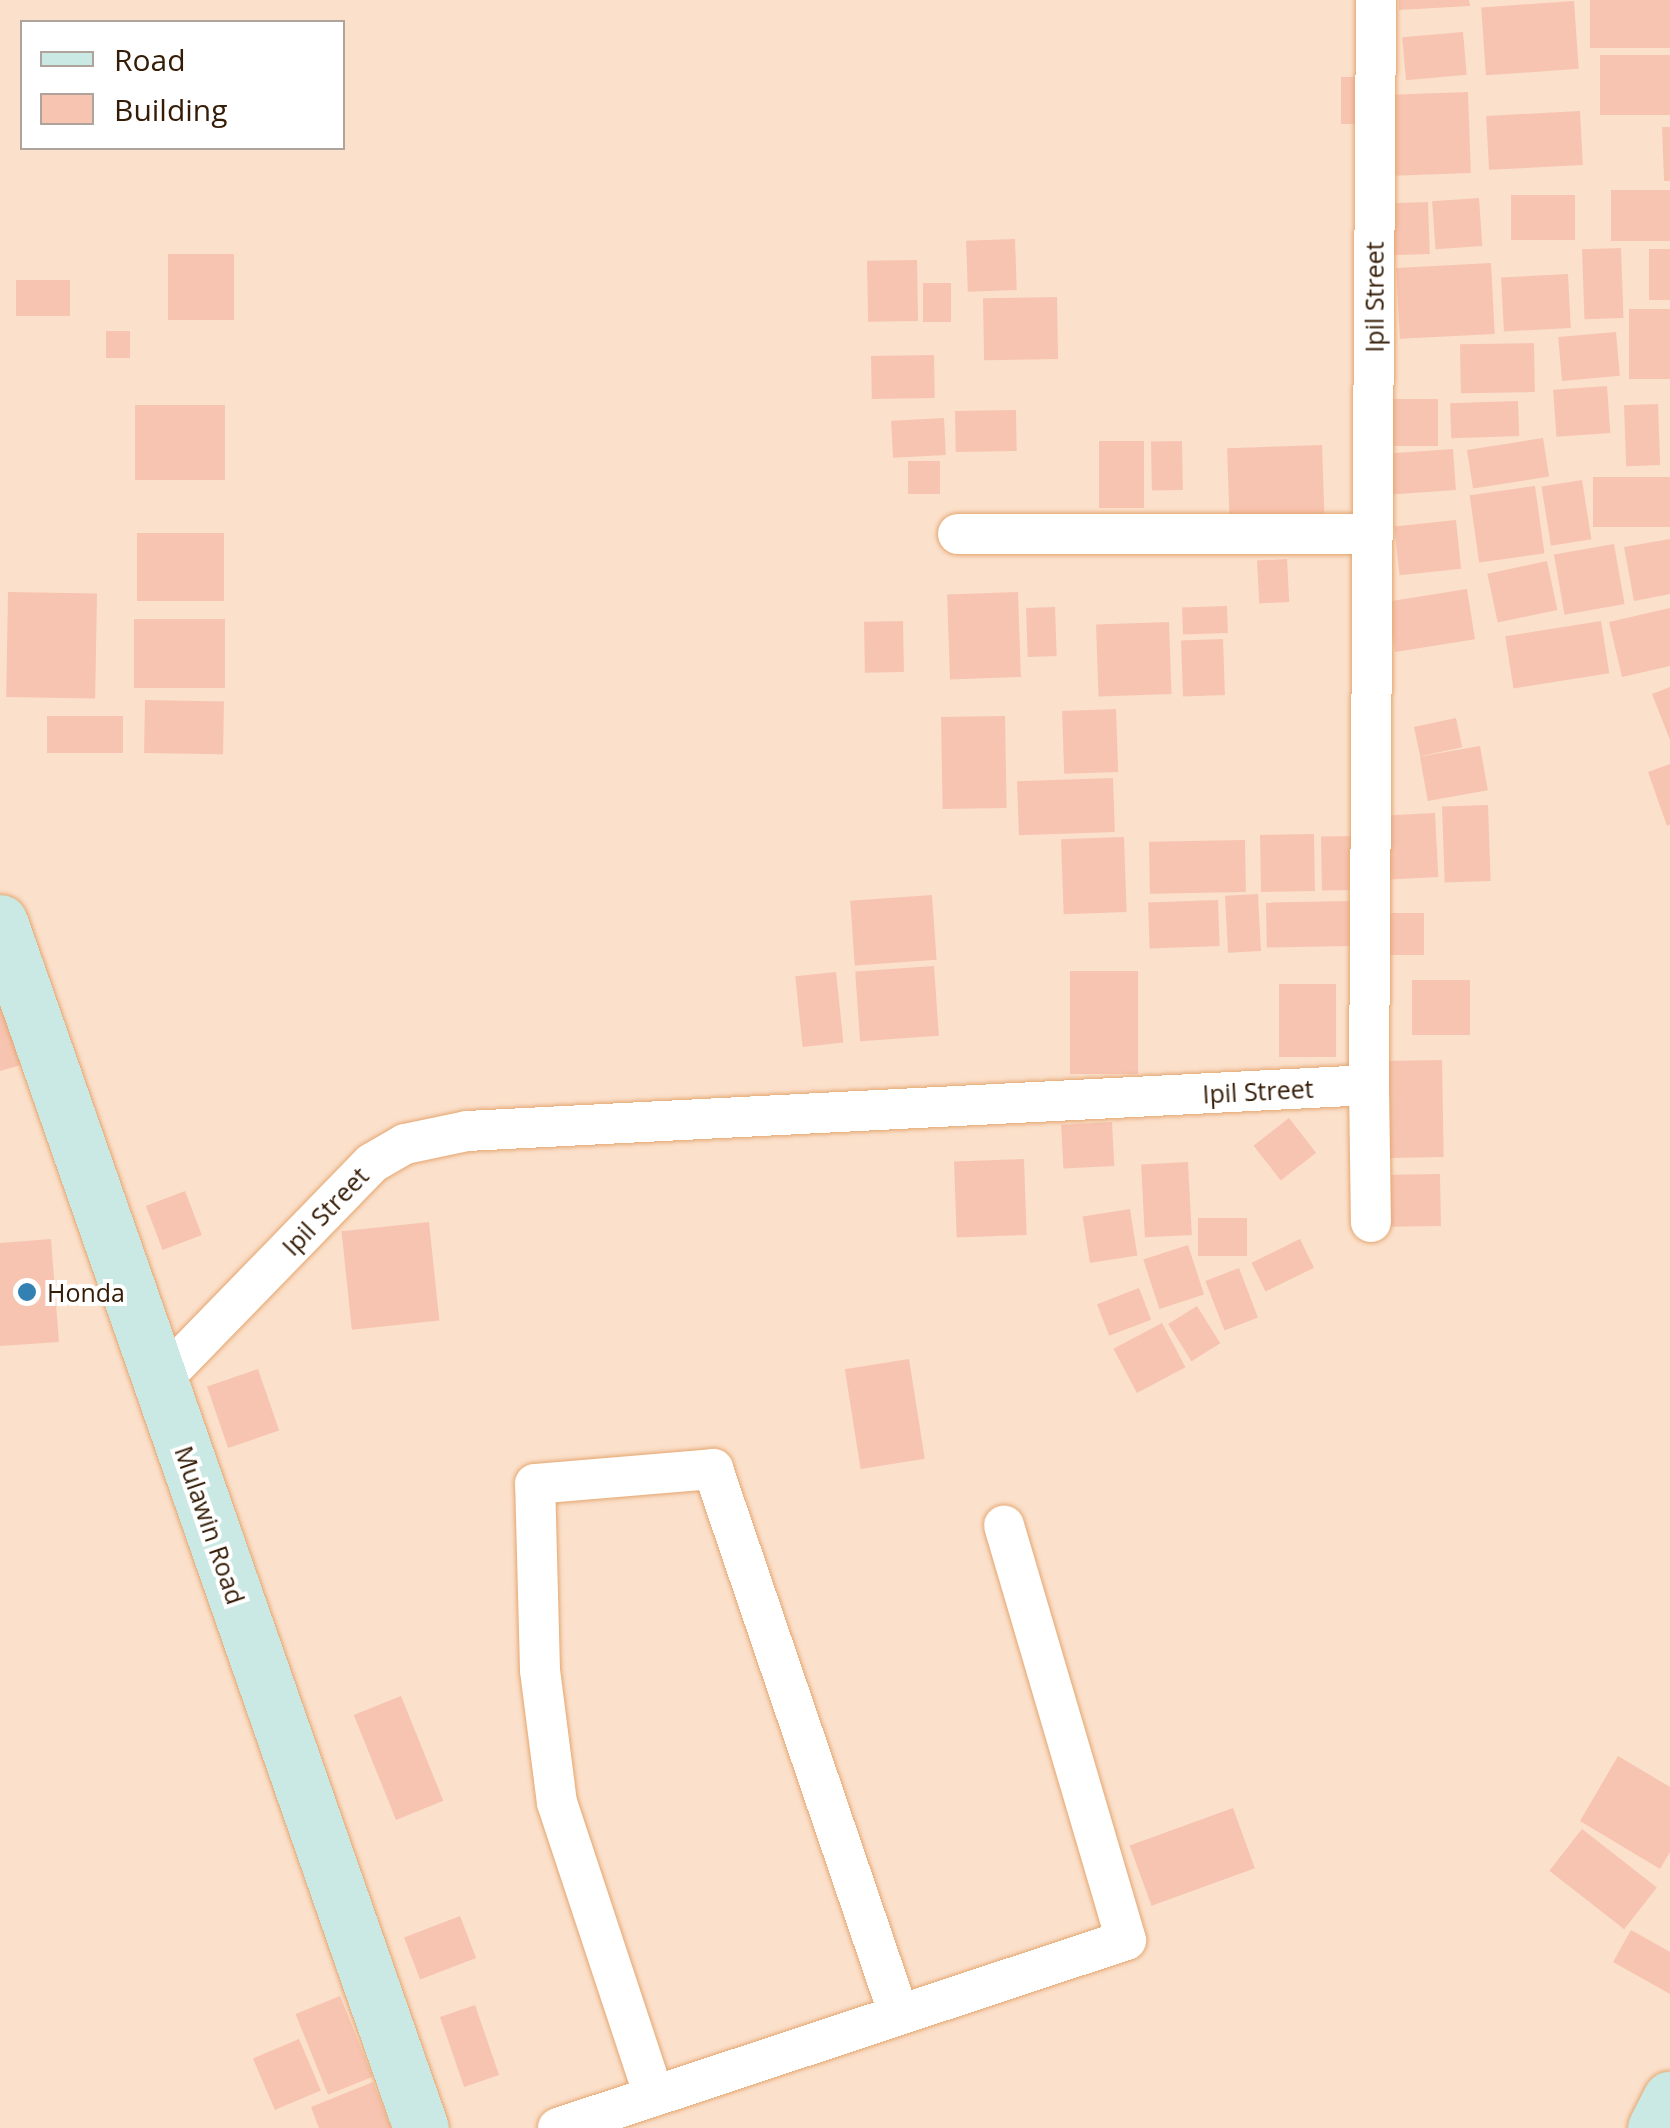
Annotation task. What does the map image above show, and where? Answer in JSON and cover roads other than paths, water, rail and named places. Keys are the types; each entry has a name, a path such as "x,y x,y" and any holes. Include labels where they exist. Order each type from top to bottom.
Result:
{"main road":[{"name":"Mulawin Road","path":"0,922 420,2128"},
{"path":"1655,2128 1670,2099"}],"street":[{"name":"Ipil Street","path":"160,1381 372,1163 405,1144 467,1131 1369,1086 1376,0"},
{"path":"958,534 1373,534"},
{"path":"1369,1086 1371,1222"},
{"path":"654,2096 557,1803 540,1670 535,1484 713,1469 899,2015"},
{"path":"558,2128 1126,1940 1004,1526"}],"place":[{"name":"Honda","path":"27,1292"}]}
